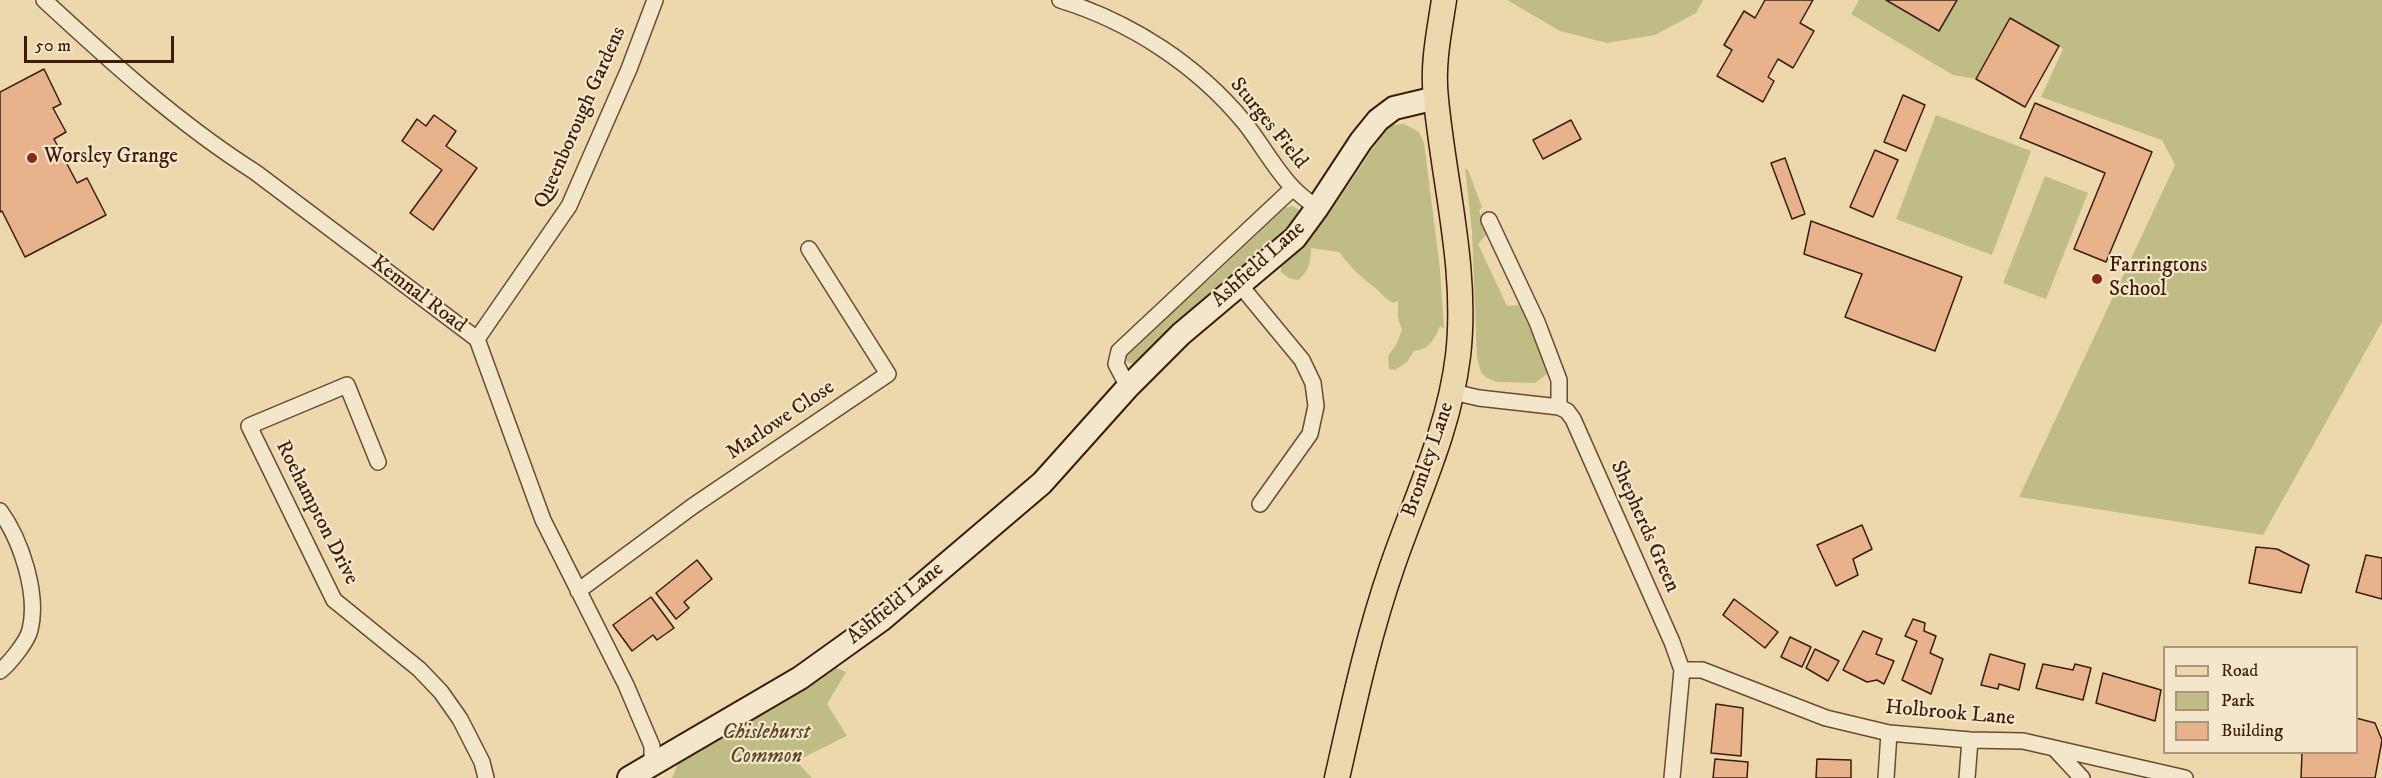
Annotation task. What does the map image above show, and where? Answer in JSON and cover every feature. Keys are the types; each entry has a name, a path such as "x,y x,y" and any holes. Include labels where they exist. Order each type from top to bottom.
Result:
{"main road":[{"name":"Bromley Lane","path":"1337,778 1375,616 1415,501 1436,452 1453,392 1458,355 1459,285 1436,98 1435,59 1444,0"}],"street":[{"name":"Kemnal Road","path":"44,0 159,102 477,339 543,520 626,686 652,746 652,772"},
{"name":"Queenborough Gardens","path":"477,339 569,206 655,0"},
{"name":"Sturges Field","path":"1060,0 1142,35 1181,63 1224,98 1293,188 1317,208"},
{"name":"Ashfield Lane","path":"629,778 652,772 800,678 881,620 1042,483 1128,387 1180,334 1295,238 1361,141 1378,120 1394,108 1436,98"},
{"name":"Ashfield Lane","path":"1128,387 1116,364 1119,351 1293,188"},
{"path":"1453,392 1479,398 1559,407 1559,380 1537,322 1489,219"},
{"name":"Marlowe Close","path":"578,591 693,506 888,374 809,249"},
{"path":"1240,285 1302,360 1313,383 1316,406 1310,434 1260,504"},
{"name":"Roehampton Drive","path":"378,462 346,386 249,426 334,600 419,669 441,692 460,719 482,762 486,778"},
{"name":"Shepherds Green","path":"1559,407 1567,411 1583,438 1682,670"},
{"path":"0,511 24,557 32,593 30,631 8,664 0,671"},
{"path":"1672,778 1682,670"},
{"name":"Holbrook Lane","path":"1682,670 1702,670 1826,718 1889,733 1970,740 2023,741 2185,778"},
{"path":"1886,778 1889,733"},
{"path":"1967,778 1970,740"},
{"path":"2054,748 2082,778"}],"green space":[{"path":"1507,0 1703,0 1696,13 1655,35 1607,43 1560,31"},
{"path":"1859,0 1886,0 1939,31 1957,0 2382,0 2382,322 2263,535 2019,497 2175,165 2162,140 2041,97 2063,49 2011,18 1976,79 1953,75 1851,14"},
{"path":"1936,115 2031,151 1992,255 1896,219"},
{"path":"1404,124 1419,132 1424,143 1440,269 1444,329 1440,326 1431,343 1414,351 1407,362 1395,370 1389,369 1388,356 1402,330 1398,318 1398,301 1393,303 1388,300 1355,271 1339,252 1311,248 1309,266 1298,280 1289,278 1281,272 1281,266 1329,214 1386,129 1393,125"},
{"path":"1465,168 1468,170 1482,207 1479,211 1488,233 1478,244 1507,306 1518,305 1522,310 1546,367 1547,374 1535,383 1497,382 1487,378 1481,372 1477,358 1472,232"},
{"path":"2045,176 2088,193 2046,299 2003,283"},
{"path":"1292,206 1300,213 1275,242 1142,358 1135,363 1129,363 1125,359 1125,353 1132,346 1213,276 1285,208"},
{"name":"Chislehurst Common","path":"834,667 846,672 827,704 847,736 796,761 812,778 672,778 679,761"}],"building":[{"path":"1765,0 1813,0 1800,23 1814,31 1793,68 1778,59 1768,77 1774,81 1763,102 1717,76 1732,50 1724,45 1744,11 1755,18"},
{"path":"1886,0 1957,0 1939,31"},
{"path":"2010,18 2059,46 2025,107 1976,79"},
{"name":"Worsley Grange","path":"44,69 61,104 53,108 66,132 54,139 77,183 87,178 106,215 25,257 2,211 0,212 0,92"},
{"path":"1903,95 1925,105 1906,151 1884,142"},
{"path":"2035,103 2152,152 2106,262 2074,249 2105,173 2020,138"},
{"path":"434,115 456,131 446,146 477,168 433,230 410,213 442,170 402,141 417,119 426,126"},
{"path":"1571,120 1581,139 1543,159 1533,140"},
{"path":"1875,150 1898,160 1873,217 1850,207"},
{"path":"1785,158 1805,214 1792,219 1771,163"},
{"path":"1811,221 1962,277 1935,351 1845,317 1862,274 1804,254"},
{"path":"1862,525 1872,549 1853,559 1858,575 1836,586 1817,545"},
{"path":"2256,547 2277,549 2309,565 2301,593 2249,583"},
{"path":"2366,555 2382,558 2382,599 2356,592"},
{"path":"697,560 712,579 684,602 689,608 676,619 656,593"},
{"path":"651,597 674,628 657,640 653,635 632,651 613,625"},
{"path":"1734,599 1778,632 1765,648 1723,615"},
{"path":"1913,619 1925,623 1924,631 1936,636 1930,653 1943,659 1931,694 1902,680 1917,641 1905,636"},
{"path":"1863,631 1882,639 1876,654 1894,661 1884,684 1877,680 1867,682 1843,670"},
{"path":"1790,637 1811,647 1802,667 1781,657"},
{"path":"1815,649 1839,661 1828,681 1806,668"},
{"path":"1990,654 2025,664 2019,690 1999,684 1998,689 1981,685"},
{"path":"2043,664 2073,670 2075,664 2091,668 2083,700 2036,688"},
{"path":"2103,673 2161,690 2155,721 2096,703"},
{"path":"1716,704 1743,708 1741,756 1711,753"},
{"path":"2358,719 2375,723 2382,740 2375,778 2301,778 2302,754 2358,754"},
{"path":"1715,759 1748,762 1747,778 1713,778"},
{"path":"1817,759 1851,760 1851,778 1816,778"}],"place":[{"name":"Worsley Grange","path":"32,158"},
{"name":"Farringtons School","path":"2097,279"}]}
